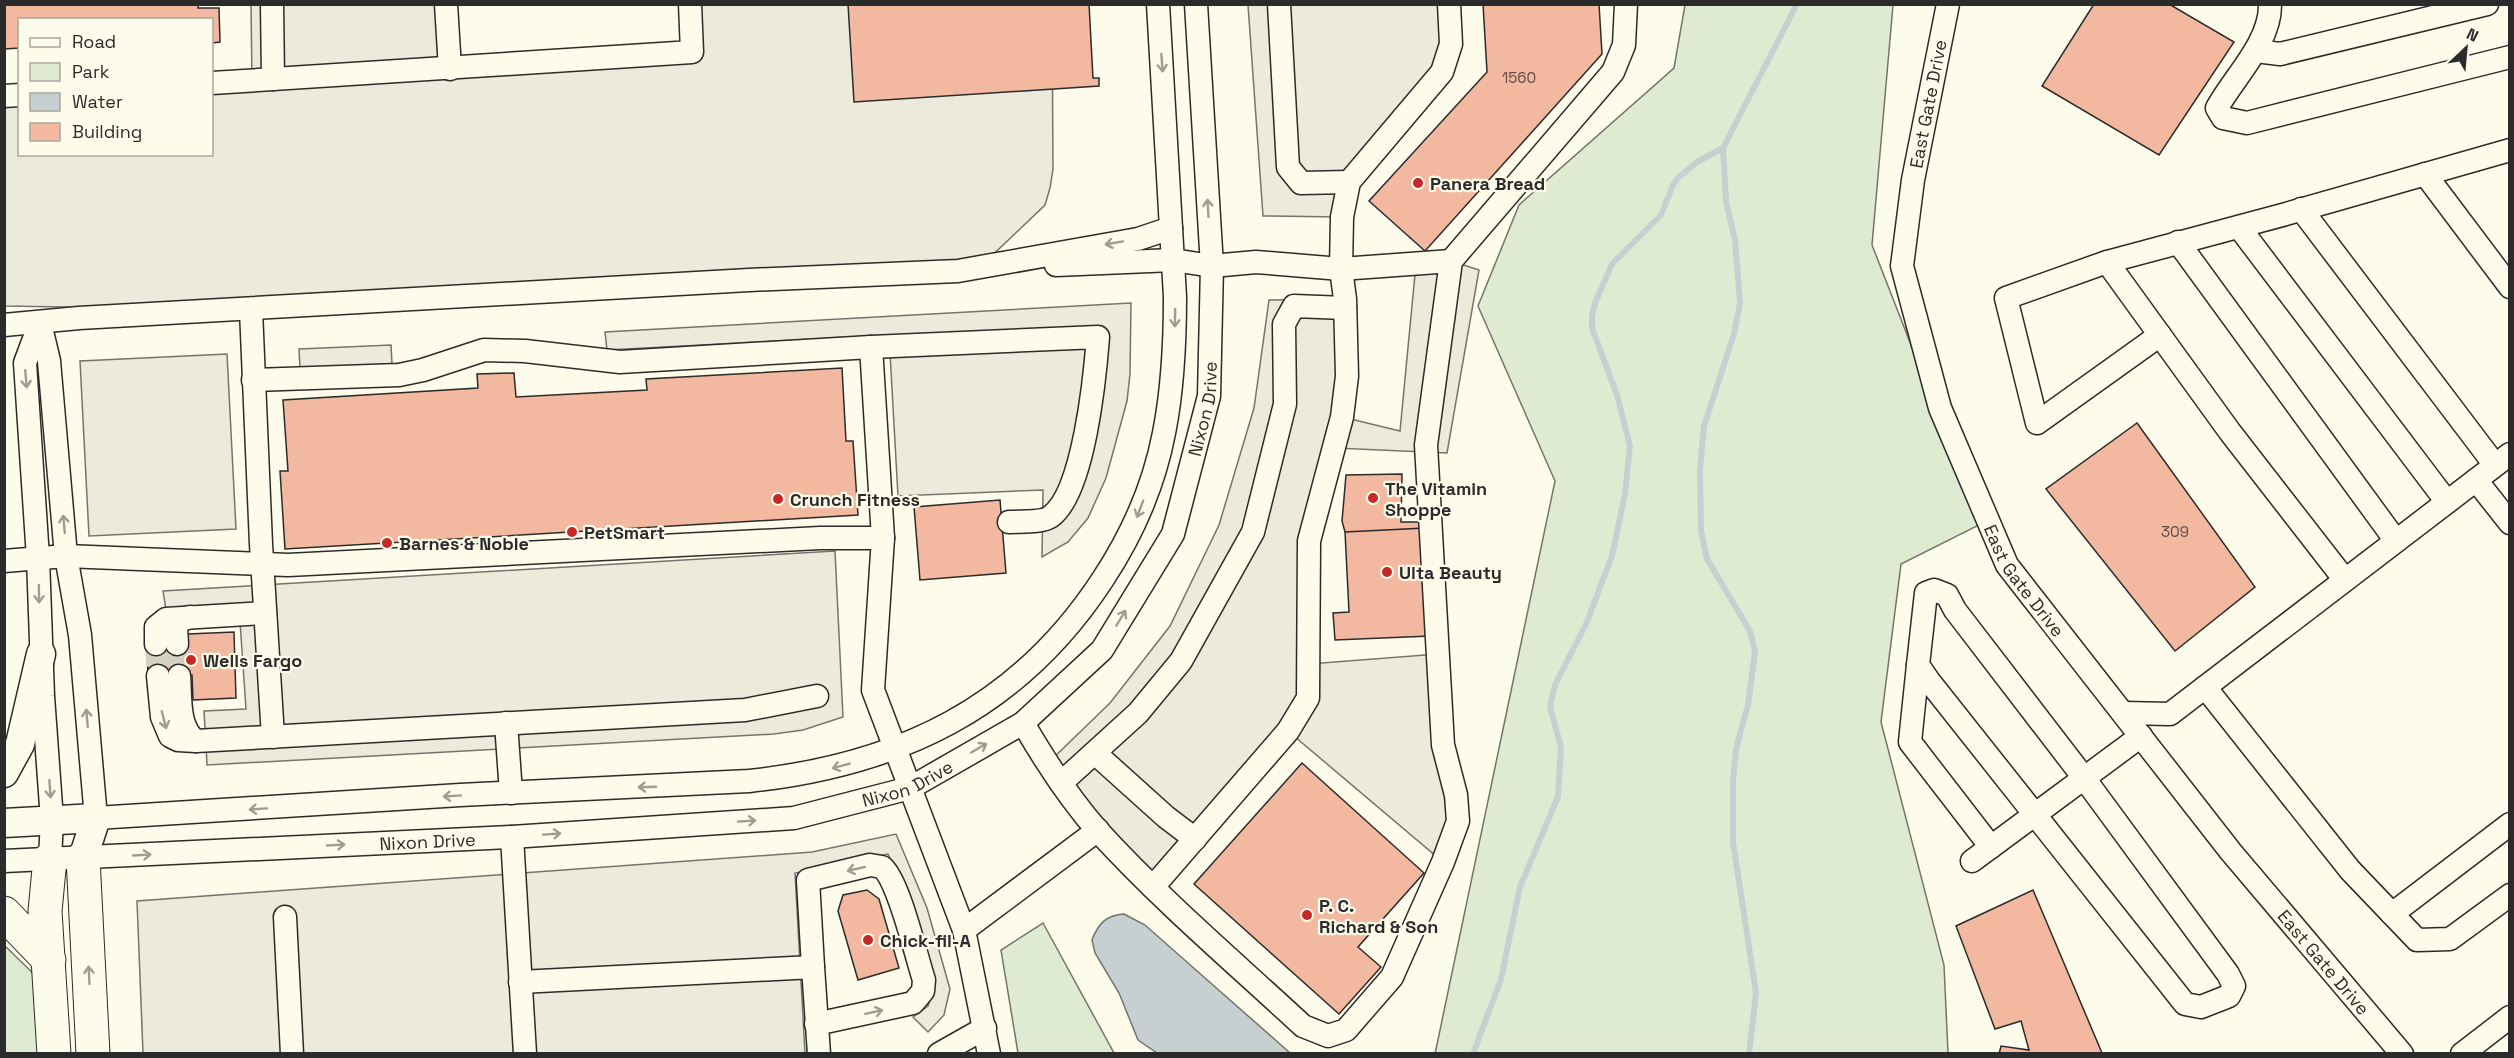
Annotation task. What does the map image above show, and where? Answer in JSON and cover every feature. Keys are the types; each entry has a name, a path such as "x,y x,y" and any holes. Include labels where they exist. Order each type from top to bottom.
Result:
{"highway":[{"path":"50,858 45,911 54,1053"},
{"path":"83,858 93,1053"},
{"path":"4,913 49,960"}],"main road":[{"path":"4,773 20,744 41,654"},
{"name":"Nixon Drive","path":"4,823 96,818"},
{"path":"83,858 96,818"}],"street":[{"path":"272,4 273,79"},
{"path":"446,4 450,69"},
{"path":"213,83 692,52 690,4"},
{"name":"Nixon Drive","path":"96,818 511,793 654,787 795,776 838,767 896,748 963,716 999,692 1064,632 1114,562 1135,522 1151,480 1164,435 1171,390 1174,344 1173,260 1158,4"},
{"name":"Nixon Drive","path":"4,861 512,837 794,818 910,788 1023,723 1102,650 1173,534 1209,396 1212,266 1196,4"},
{"path":"1279,4 1288,167 1301,183 1349,182"},
{"path":"1154,887 1288,731 1308,698 1309,541 1342,417 1347,376 1345,308 1341,269 1342,217 1349,182 1442,72 1451,44 1449,4"},
{"path":"1023,723 1061,783 1098,830 1154,887 1303,1026 1328,1036 1346,1030 1392,977 1443,862 1458,821 1456,795 1443,745 1426,446 1451,261 1613,72 1624,45 1626,4"},
{"name":"East Gate Drive","path":"1948,4 1913,180 1902,266 1940,408 2007,565 2231,852 2402,1053"},
{"path":"2270,4 2270,14 2256,51 2217,108 2223,118 2247,123 2510,57"},
{"path":"2256,51 2280,54 2487,4"},
{"path":"2160,335 2037,423 2006,298 2107,262 2510,150"},
{"path":"2425,174 2510,288"},
{"path":"2124,713 2170,714 2502,460 2301,209"},
{"path":"2239,227 2447,502"},
{"path":"979,268 1138,239 1171,228"},
{"path":"2178,242 2396,541"},
{"path":"4,325 79,318 749,280 928,273 979,268 1173,260 1212,266 1256,262 1341,269 1451,261"},
{"path":"2107,262 2230,432 2345,579"},
{"path":"1061,783 1096,754 1138,713 1181,661 1253,532 1285,404 1284,324 1294,306 1345,308"},
{"path":"251,310 262,564 273,737"},
{"path":"40,323 50,361 66,556 80,635 96,818"},
{"path":"40,323 25,363 52,820 50,858"},
{"path":"254,380 399,375 423,370 484,350 525,351 620,362 871,347 1098,337 1090,414 1070,488 1054,514 1048,519 1009,522"},
{"path":"871,347 883,538 873,690 964,930 989,1053"},
{"path":"2476,480 2510,523"},
{"path":"4,561 66,556 311,564 820,538 883,538"},
{"path":"1918,664 2186,1004 2201,1007 2229,996 2234,986 2228,974 2084,778 1955,610 1947,596 1934,590 1926,593 1918,664 1910,742 1991,847"},
{"path":"166,644 179,621 190,617 265,613"},
{"path":"169,676 162,717 170,736 178,740 199,741 745,710 817,696"},
{"path":"2205,687 2350,870 2417,940 2450,939 2510,895"},
{"path":"507,723 511,793"},
{"path":"1972,861 2141,736"},
{"path":"1096,754 1166,817 1195,839"},
{"path":"2392,914 2510,824"},
{"path":"964,930 1098,830"},
{"path":"512,837 525,1053"},
{"path":"816,1024 913,1003 921,996 925,986 902,907 886,869 878,865 808,880 816,1024 819,1053"},
{"path":"285,917 292,1053"},
{"path":"520,982 813,966"},
{"path":"2462,1053 2510,1017"},
{"path":"939,1053 985,1028"}],"green space":[{"path":"1685,5 1893,5 1872,245 1981,524 1901,564 1881,722 1944,965 1948,1053 1435,1054 1555,481 1478,306 1519,205 1674,68"},
{"path":"1043,923 1114,1053 1018,1053 1001,950"},
{"path":"4,945 38,978 41,1053 5,1053"}],"shaded area":[{"path":"251,5 457,5 460,68 692,52 690,5 1052,5 1053,169 1045,205 979,268 251,310 5,306 5,96 18,95 18,156 213,156 213,83 252,81"},
{"path":"1248,5 1449,5 1451,44 1349,182 1342,217 1263,216"},
{"path":"1451,261 1479,270 1447,453 1335,448 1309,541 1309,664 1438,654 1456,795 1443,862 1288,731 1153,887 1047,764 1110,703 1170,626 1219,525 1254,408 1269,300 1345,299 1342,417 1400,431 1416,264"},
{"path":"1131,303 1130,374 1127,401 1106,478 1088,518 1068,542 1042,557 1043,490 898,496 889,335 607,350 605,332"},
{"path":"391,345 392,364 300,368 299,349"},
{"path":"227,354 236,529 89,536 80,361"},
{"path":"835,551 843,717 803,730 774,734 207,765 204,711 246,709 239,607 166,610 163,591"},
{"path":"896,834 927,908 950,989 944,1015 928,1032 913,1017 928,1006 932,993 911,911 888,854 795,873 805,1053 143,1053 137,901 812,852"}],"water":[{"path":"1124,914 1145,925 1290,1053 1157,1053 1138,1040 1119,993 1095,953 1092,940 1104,921 1112,916"}],"building":[{"path":"4,4 198,4 198,8 219,8 220,42 213,43 213,18 18,18 18,48 4,49"},
{"path":"848,4 1089,4 1093,78 1099,78 1099,86 854,102"},
{"path":"1483,4 1599,4 1602,54 1425,251 1369,201 1487,72"},
{"path":"2094,4 2169,4 2234,42 2159,155 2042,86"},
{"path":"842,368 846,441 853,441 858,515 285,549 280,471 288,471 283,400 478,388 477,374 514,373 516,397 647,390 646,379"},
{"path":"2137,423 2255,587 2175,651 2046,489"},
{"name":"The Vitamin Shoppe","path":"1402,474 1401,522 1422,522 1425,528 1345,532 1342,521 1346,475"},
{"path":"1000,500 1006,573 920,580 914,507"},
{"name":"Ulta Beauty","path":"1425,528 1430,636 1335,640 1333,613 1349,612 1345,532"},
{"name":"Wells Fargo","path":"234,632 236,698 193,700 192,675 148,676 147,645 188,643 188,634"},
{"name":"P. C. Richard & Son","path":"1302,763 1424,873 1358,947 1381,967 1339,1014 1194,884"},
{"name":"Chick-fil-A","path":"867,890 879,899 899,968 858,980 838,911 843,895"},
{"path":"2033,890 2102,1053 1999,1054 2001,1046 2029,1050 2021,1021 1995,1029 1956,926"}],"waterway":[{"path":"1749,1054 1756,993 1733,842 1733,780 1736,749 1748,705 1755,652 1750,631 1707,559 1701,530 1700,469 1704,426 1734,334 1740,303 1735,240 1726,202 1723,148 1797,4"},
{"path":"1473,1054 1501,979 1520,887 1558,797 1561,747 1550,707 1555,685 1586,624 1612,556 1625,494 1630,446 1617,395 1592,328 1595,303 1612,264 1661,215 1678,178 1697,162 1723,148"}],"tunnel":[{"path":"156,644 158,676"},
{"path":"177,644 179,676"}],"place":[{"name":"Panera Bread","path":"1418,183"},
{"name":"The Vitamin Shoppe","path":"1373,498"},
{"name":"Crunch Fitness","path":"778,499"},
{"name":"PetSmart","path":"572,532"},
{"name":"Barnes & Noble","path":"387,543"},
{"name":"Ulta Beauty","path":"1387,572"},
{"name":"Wells Fargo","path":"191,660"},
{"name":"P. C. Richard & Son","path":"1307,915"},
{"name":"Chick-fil-A","path":"868,940"}]}
